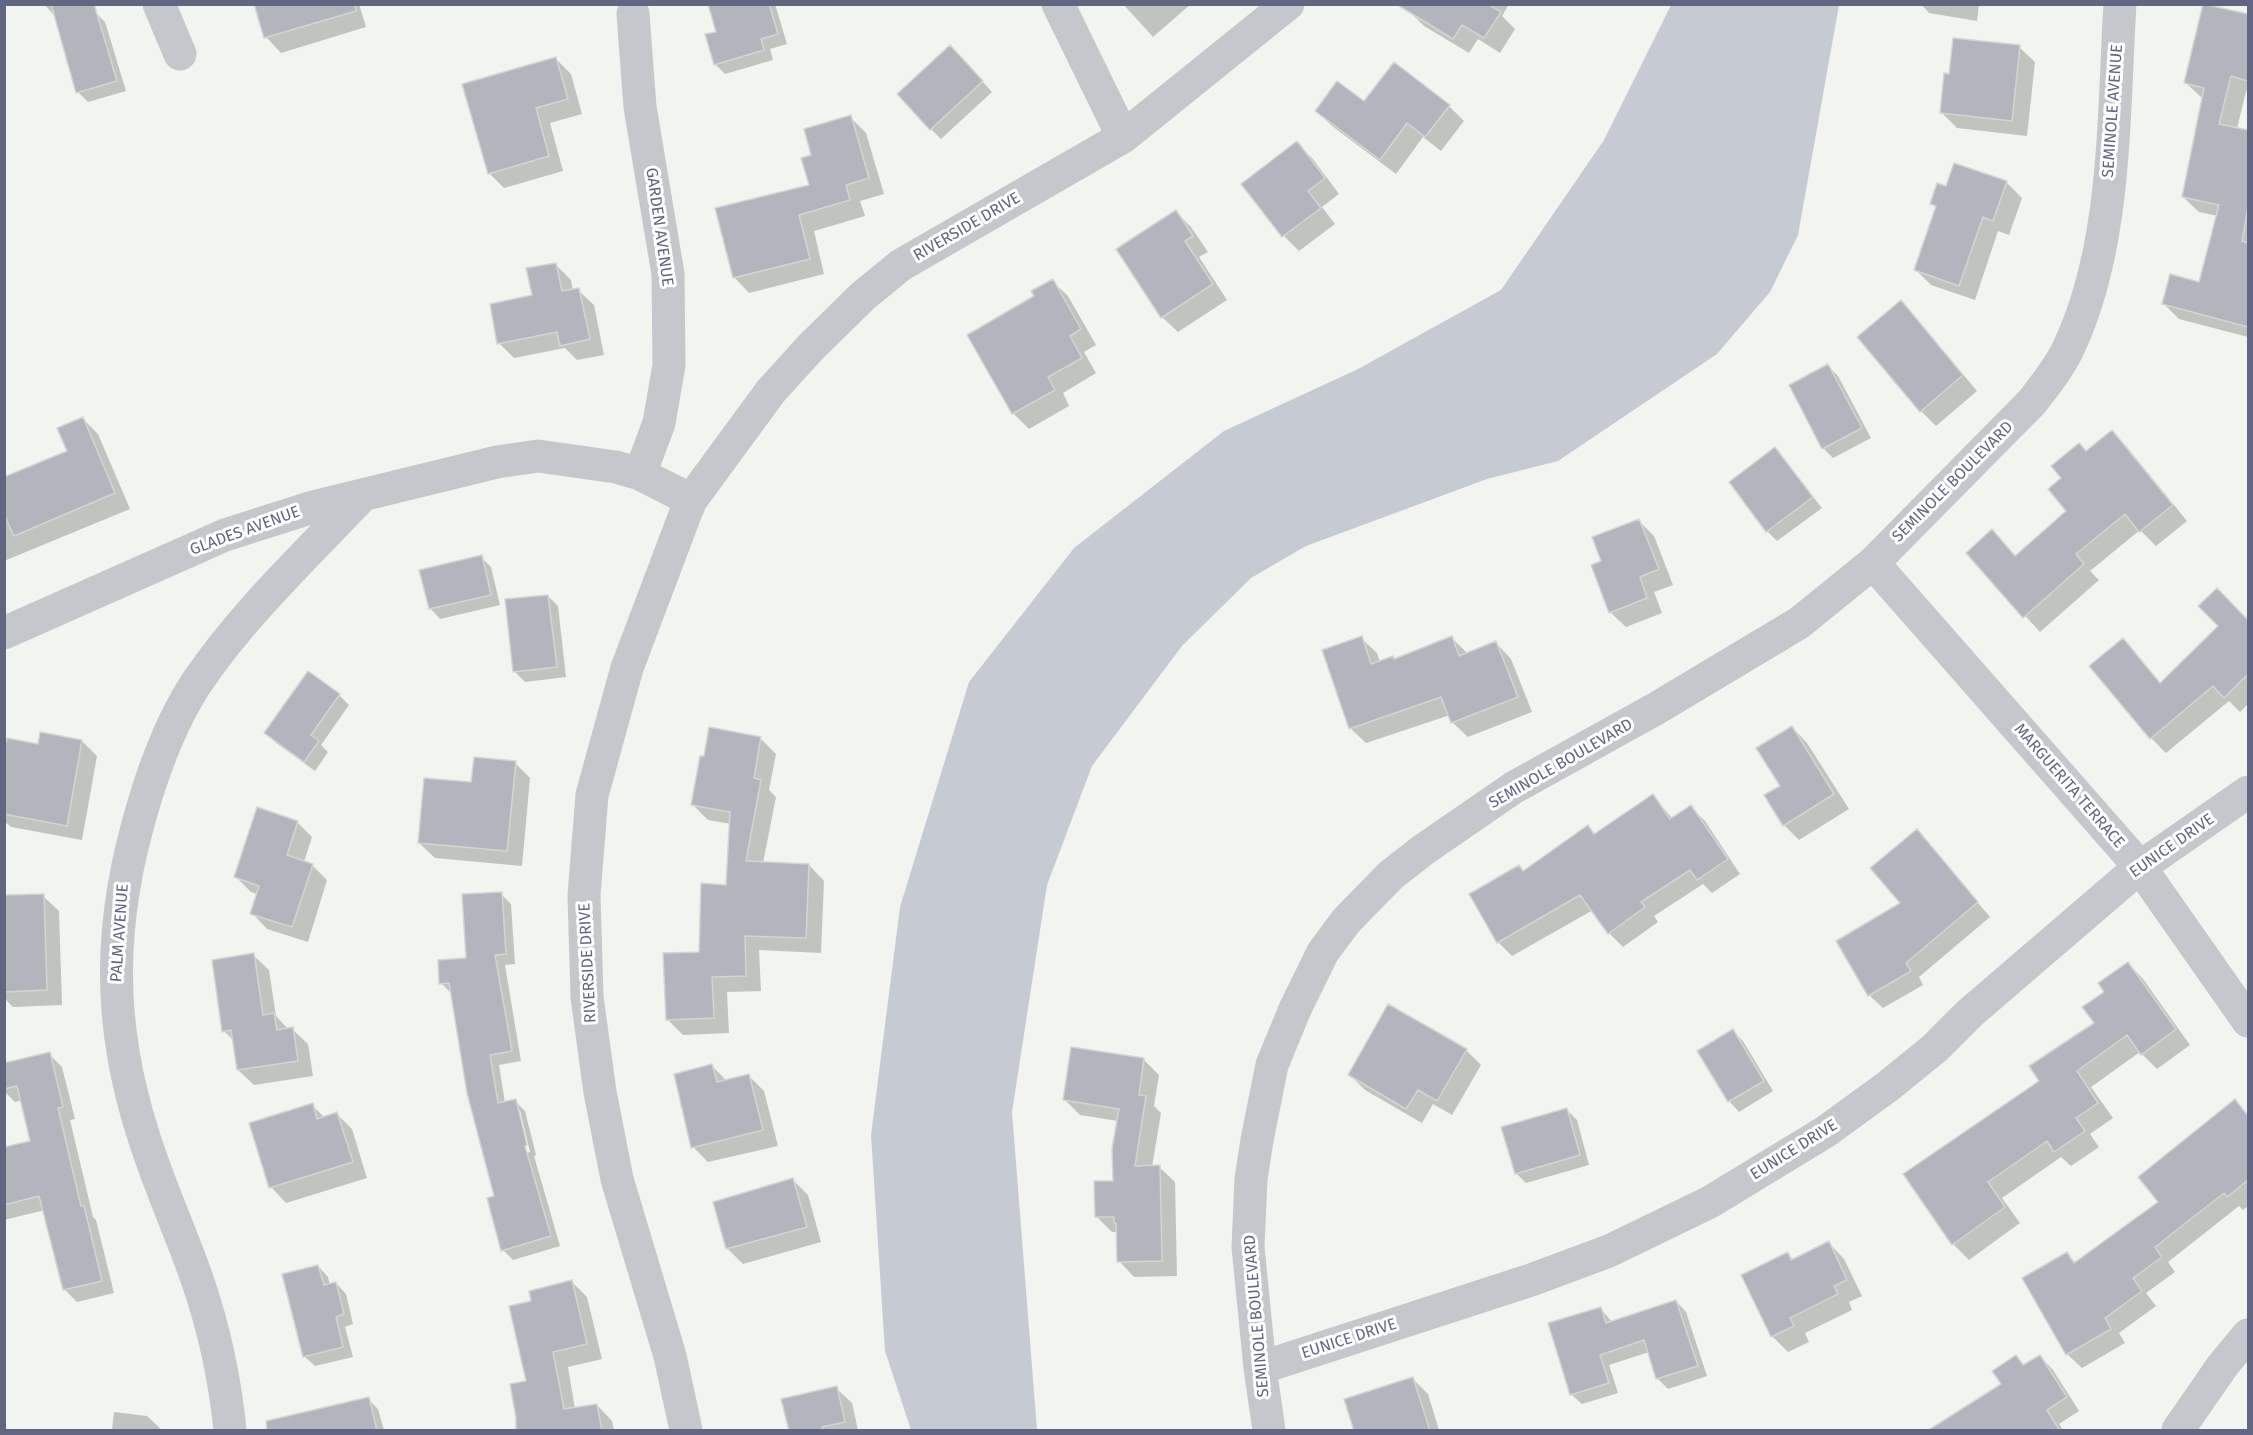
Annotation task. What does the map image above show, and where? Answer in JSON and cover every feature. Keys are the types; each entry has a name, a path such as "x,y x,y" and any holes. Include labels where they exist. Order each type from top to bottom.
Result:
{"street":[{"path":"159,4 180,54"},
{"path":"1059,4 1123,137"},
{"name":"RIVERSIDE DRIVE","path":"686,1431 670,1356 617,1179 600,1092 587,996 584,895 592,795 627,669 691,500 771,391 811,347 863,296 901,265 1123,137 1288,4"},
{"name":"SEMINOLE AVENUE","path":"2106,218 2120,4"},
{"name":"GARDEN AVENUE","path":"633,14 640,107 668,274 669,365 659,423 640,474"},
{"name":"SEMINOLE BOULEVARD","path":"1269,1431 1260,1368 1248,1246 1251,1179 1272,1065 1295,1009 1323,952 1346,921 1391,875 1424,850 1513,788 1657,708 1781,634 1873,563 1995,441 2032,402 2051,377 2068,350 2092,285 2106,218"},
{"name":"GLADES AVENUE","path":"4,633 225,535 302,510 497,462 538,456 579,460 640,474"},
{"path":"640,474 691,500"},
{"name":"PALM AVENUE","path":"230,1431 220,1359 198,1282 143,1136 125,1066 118,1024 116,975 117,925 123,881 150,782 170,733 194,687 254,609 363,495"},
{"name":"MARGUERITA TERRACE","path":"1873,563 2140,867 2248,1021"},
{"name":"EUNICE DRIVE","path":"1260,1368 1531,1280 1609,1251 1710,1202 1825,1131 1887,1087 1935,1048 1970,1013 2140,867 2248,792"},
{"path":"2178,1431 2223,1365 2248,1335"}],"shaded area":[{"path":"1671,5 1839,5 1798,235 1770,292 1717,354 1558,461 1487,479 1306,546 1251,578 1182,646 1092,766 1047,885 1012,1112 1037,1430 911,1430 885,1351 871,1135 900,907 969,682 1074,548 1224,431 1358,369 1501,290 1604,140"}],"building":[{"path":"51,4 94,4 117,81 76,93"},
{"path":"254,4 355,4 356,11 264,38"},
{"path":"708,4 769,4 778,34 761,39 764,50 714,65 705,34 716,32"},
{"path":"1396,4 1488,4 1501,12 1484,38 1462,25 1453,39"},
{"path":"2203,4 2248,14 2248,81 2231,76 2219,124 2248,130 2248,207 2242,241 2248,243 2248,327 2162,304 2170,274 2199,282 2219,205 2182,197 2204,88 2184,83"},
{"path":"1953,38 2020,45 2012,121 1940,113 1944,73 1949,74"},
{"path":"950,45 983,81 930,130 897,94"},
{"path":"556,57 568,99 536,108 549,156 488,174 462,84"},
{"path":"1394,62 1450,105 1425,137 1407,123 1380,160 1315,111 1337,81 1364,101"},
{"path":"851,115 869,178 846,185 850,200 799,215 810,259 733,278 715,208 809,185 801,158 811,155 804,129"},
{"path":"1297,141 1325,178 1308,191 1321,208 1282,237 1241,184"},
{"path":"1954,163 2007,181 1993,221 1983,217 1959,286 1914,270 1936,206 1930,204 1937,183 1946,186"},
{"path":"1176,210 1193,236 1185,241 1213,284 1161,318 1116,249"},
{"path":"556,263 562,291 579,288 590,339 560,346 557,332 497,344 490,304 532,295 526,268"},
{"path":"1053,279 1081,329 1070,336 1082,358 1048,377 1055,390 1012,414 967,335 1034,296 1031,291"},
{"path":"1901,300 1963,375 1920,412 1857,337"},
{"path":"1828,364 1862,428 1822,449 1789,385"},
{"path":"83,417 115,493 14,536 4,514 4,477 67,451 57,428"},
{"path":"2112,430 2173,505 2139,532 2125,514 2076,554 2084,564 2023,618 1966,553 1992,529 2015,556 2066,511 2048,489 2061,478 2051,466 2079,443 2086,451"},
{"path":"1775,447 1813,497 1766,532 1729,482"},
{"path":"1639,519 1659,569 1640,577 1647,598 1609,613 1591,565 1601,561 1592,537"},
{"path":"482,555 491,595 429,609 419,570"},
{"path":"2217,588 2248,620 2248,674 2224,698 2213,686 2150,739 2089,666 2123,638 2160,683 2218,626 2198,606"},
{"path":"548,595 557,667 513,672 505,599"},
{"path":"1362,636 1371,664 1393,656 1394,659 1452,636 1459,656 1496,641 1518,697 1451,723 1441,697 1349,729 1322,650"},
{"path":"308,671 340,694 311,735 319,741 304,762 264,733"},
{"path":"1792,726 1834,794 1783,826 1764,795 1780,786 1756,748"},
{"path":"709,727 761,737 754,778 761,780 746,861 809,864 806,938 745,936 746,976 712,977 714,1018 666,1020 663,953 699,952 701,883 726,885 730,812 691,805 700,756 704,756"},
{"path":"40,732 82,740 67,826 4,814 4,751 7,738 38,744"},
{"path":"474,757 516,761 507,851 418,843 424,778 471,782"},
{"path":"1653,794 1670,819 1691,805 1728,859 1697,880 1690,870 1641,902 1645,907 1608,934 1580,895 1497,943 1469,894 1519,865 1523,871 1588,825 1594,834"},
{"path":"257,807 298,821 287,855 313,864 292,927 250,914 259,886 234,877"},
{"path":"1917,829 1978,902 1906,963 1911,971 1868,996 1836,941 1900,903 1870,868"},
{"path":"502,892 506,954 495,955 512,1051 490,1055 498,1103 516,1099 527,1145 525,1146 551,1236 501,1251 487,1198 494,1196 467,1093 449,983 439,984 438,960 466,958 462,894"},
{"path":"44,894 47,990 4,992 4,895"},
{"path":"254,953 263,1015 274,1013 277,1030 293,1027 298,1061 237,1070 231,1030 222,1032 212,960"},
{"path":"2128,962 2176,1029 2141,1055 2127,1035 2077,1071 2098,1103 2076,1118 2085,1131 2054,1152 2047,1141 1988,1182 2005,1207 1952,1245 1903,1174 2039,1081 2029,1066 2094,1023 2082,1007 2104,992 2098,983"},
{"path":"1388,1004 1467,1049 1437,1101 1418,1090 1406,1109 1348,1075"},
{"path":"1733,1029 1764,1081 1728,1102 1697,1051"},
{"path":"1071,1047 1144,1058 1139,1095 1146,1096 1135,1166 1160,1165 1162,1261 1117,1262 1114,1217 1095,1217 1094,1181 1113,1181 1112,1149 1119,1109 1063,1100"},
{"path":"50,1052 63,1107 58,1108 81,1206 84,1206 102,1281 63,1290 39,1196 4,1205 4,1147 30,1141 17,1086 4,1089 4,1063"},
{"path":"712,1064 717,1082 749,1074 763,1130 691,1148 674,1074"},
{"path":"2235,1099 2248,1116 2248,1180 2227,1197 2224,1193 2155,1247 2162,1257 2133,1278 2142,1291 2105,1318 2111,1329 2066,1355 2022,1278 2067,1252 2074,1263 2158,1202 2138,1177"},
{"path":"313,1103 317,1119 337,1112 353,1162 269,1188 249,1123"},
{"path":"1567,1108 1580,1155 1515,1174 1501,1127"},
{"path":"793,1178 807,1227 726,1249 713,1202"},
{"path":"1829,1241 1847,1280 1834,1286 1838,1294 1790,1318 1794,1326 1771,1337 1741,1275 1788,1252 1791,1260"},
{"path":"318,1265 324,1285 336,1282 344,1314 336,1317 343,1347 303,1357 282,1274"},
{"path":"572,1280 587,1344 553,1352 564,1409 597,1404 602,1431 516,1431 510,1384 526,1381 509,1306 531,1301 529,1291"},
{"path":"1676,1300 1698,1366 1656,1379 1644,1340 1600,1355 1609,1383 1570,1395 1548,1323 1601,1307 1606,1323"},
{"path":"2016,1355 2023,1365 2040,1355 2067,1397 2047,1410 2060,1431 1927,1431 2001,1384 1992,1371"},
{"path":"1413,1377 1430,1431 1354,1431 1344,1399"},
{"path":"837,1386 845,1422 822,1427 823,1431 789,1431 781,1399"},
{"path":"369,1397 377,1431 267,1431 266,1421"}]}
